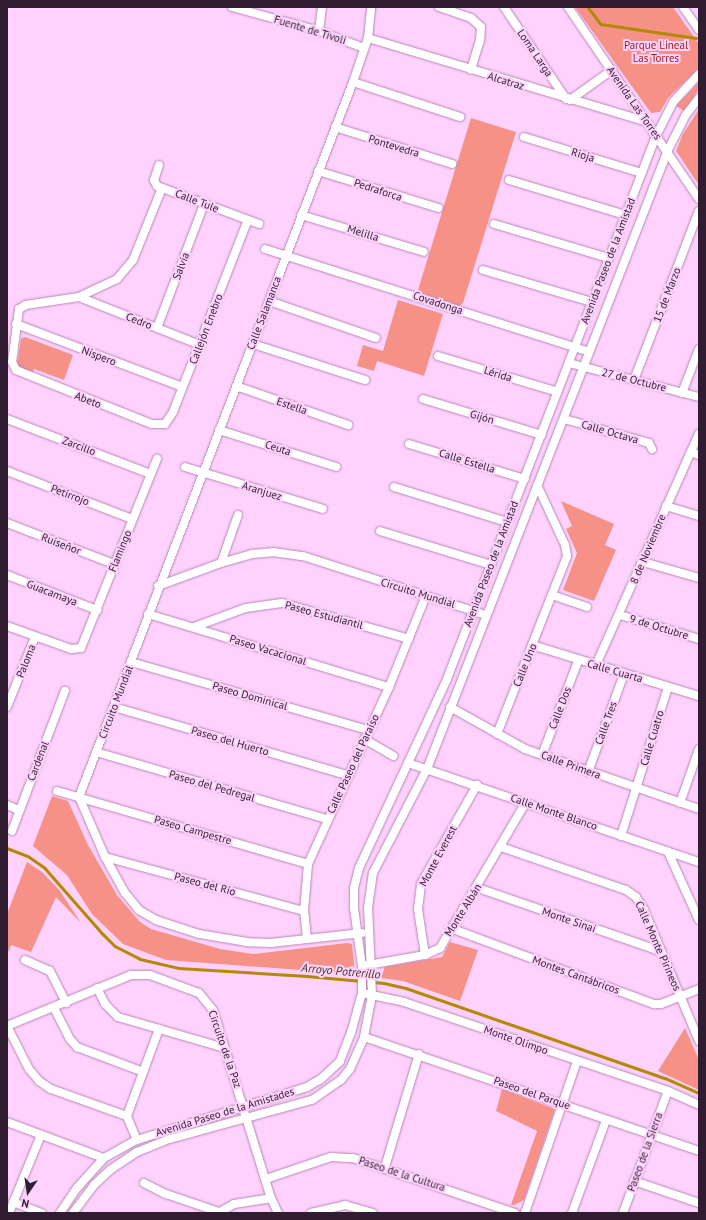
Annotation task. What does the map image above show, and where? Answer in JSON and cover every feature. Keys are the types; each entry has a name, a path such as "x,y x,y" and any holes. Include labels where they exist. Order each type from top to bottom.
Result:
{"street":[{"name":"Fuente de Tívoli","path":"232,7 319,31 364,48"},
{"path":"319,31 322,7"},
{"name":"Calle Salamanca","path":"158,586 270,301 301,215 353,82 368,38 370,7"},
{"path":"439,7 471,18 481,28 480,40 471,70"},
{"name":"Loma Larga","path":"504,7 568,99"},
{"name":"Avenida Las Torres","path":"568,7 612,70 644,121 668,150 699,199"},
{"path":"686,9 699,30"},
{"name":"Alcatraz","path":"368,38 644,121"},
{"path":"568,99 612,70"},
{"name":"Avenida Paseo de la Amistad","path":"362,990 362,966 354,908 354,888 359,868 447,679 656,136 673,102 699,74"},
{"path":"353,82 460,117"},
{"name":"Avenida Paseo de la Amistad","path":"373,991 369,932 369,894 373,873 427,768 668,150 686,116 699,98"},
{"name":"Pontevedra","path":"335,127 452,164"},
{"name":"Rioja","path":"524,137 642,173"},
{"name":"Calle Tule","path":"159,165 154,182 162,188 259,224"},
{"name":"Pedraforca","path":"318,171 438,208"},
{"path":"509,180 626,215"},
{"path":"10,361 10,349 16,324 17,311 26,305 79,297 110,284 126,270 162,188"},
{"name":"Salvia","path":"157,328 204,204"},
{"name":"15 de Marzo","path":"634,380 699,211"},
{"name":"Melilla","path":"301,215 424,252"},
{"name":"Callejón Enebro","path":"152,424 164,424 170,418 248,220"},
{"path":"494,224 609,258"},
{"name":"Covadonga","path":"265,249 589,352"},
{"path":"483,270 592,302"},
{"name":"Cedro","path":"79,297 200,345"},
{"path":"270,301 376,338"},
{"name":"Níspero","path":"16,324 183,387"},
{"path":"253,344 365,380"},
{"path":"682,392 699,349"},
{"name":"Lérida","path":"438,356 558,392"},
{"name":"Abeto","path":"10,361 16,370 24,375 152,424"},
{"name":"27 de Octubre","path":"569,363 699,397"},
{"name":"Estella","path":"236,386 348,425"},
{"name":"Gijón","path":"423,399 542,435"},
{"name":"Zarcillo","path":"7,419 150,474"},
{"name":"Calle Octava","path":"564,419 646,442 652,448"},
{"name":"Ceuta","path":"219,430 336,467"},
{"name":"8 de Noviembre","path":"596,665 620,615 666,506 695,454 699,434"},
{"name":"Calle Estella","path":"409,444 525,479"},
{"name":"Flamingo","path":"35,637 78,650 84,644 156,459"},
{"name":"Aranjuez","path":"184,467 322,509"},
{"name":"Petirrojo","path":"7,471 132,519"},
{"name":"Calle Uno","path":"497,734 568,552 537,485"},
{"path":"394,487 507,522"},
{"path":"666,506 699,516"},
{"path":"221,563 238,515"},
{"name":"Ruiseñor","path":"7,524 114,564"},
{"path":"380,531 491,565"},
{"name":"Circuito Mundial","path":"79,796 131,662 158,586 221,563 264,552 282,552 303,556 486,615"},
{"path":"643,562 699,578"},
{"name":"Guacamaya","path":"7,575 97,610"},
{"path":"552,595 587,607"},
{"name":"Calle Paseo del Paraíso","path":"307,938 304,911 308,864 346,775 389,687 426,596"},
{"name":"Paseo Estudiantil","path":"194,627 246,608 282,603 409,639"},
{"name":"Paseo Vacacional","path":"148,614 389,687"},
{"name":"9 de Octubre","path":"620,615 699,640"},
{"path":"7,626 35,637"},
{"name":"Paloma","path":"7,707 35,637"},
{"name":"Calle Cuarta","path":"532,645 578,661 699,696"},
{"name":"Calle Dos","path":"542,755 578,661"},
{"name":"Paseo Dominical","path":"131,662 368,730"},
{"name":"Calle Tres","path":"588,772 624,674"},
{"name":"Calle Cuatro","path":"621,836 668,687"},
{"name":"Cardenal","path":"12,831 65,691"},
{"name":"Paseo del Huerto","path":"114,707 346,775"},
{"name":"Calle Primera","path":"450,707 497,734 542,755 636,789 699,809"},
{"path":"364,739 394,756"},
{"path":"680,803 699,749"},
{"name":"Paseo del Pedregal","path":"96,752 327,820"},
{"name":"Calle Monte Blanco","path":"408,763 427,768 526,802 669,854 699,862"},
{"name":"Monte Everest","path":"425,954 418,909 421,884 477,785"},
{"name":"Paseo Campestre","path":"57,791 79,796 308,864"},
{"path":"79,796 105,857 125,893 139,910 156,920 226,941 271,943 369,932"},
{"name":"Monte Albán","path":"362,966 425,954 440,948 478,888 526,802"},
{"path":"7,805 19,810"},
{"name":"Calle Monte Pirineos","path":"501,847 626,890 641,903 699,1041"},
{"path":"669,854 699,920"},
{"name":"Paseo del Río","path":"105,857 304,911"},
{"name":"Monte Sinaí","path":"478,888 660,951"},
{"name":"Montes Cantábricos","path":"453,929 654,1004 681,997 699,989"},
{"path":"24,960 50,971 66,1003"},
{"name":"Circuito de la Paz","path":"7,1026 54,1008 97,988 130,975 150,975 188,987 207,1001 225,1048 271,1198 278,1213"},
{"path":"97,988 105,1004 118,1017 225,1048"},
{"name":"Monte Olimpo","path":"362,990 373,991 668,1091 699,1105"},
{"name":"Avenida Paseo de la Amistades","path":"60,1213 77,1188 104,1158 137,1140 307,1087 332,1070 346,1048 362,990"},
{"name":"Avenida Paseo de la Amistades","path":"73,1213 99,1180 137,1152 170,1139 312,1100 329,1090 350,1069 364,1037 373,991"},
{"path":"54,1008 70,1039 77,1047 143,1072"},
{"path":"7,1026 29,1069 40,1081 51,1089 127,1116"},
{"path":"137,1140 127,1116 159,1029"},
{"name":"Paseo del Parque","path":"364,1037 419,1054 699,1151"},
{"path":"385,1166 419,1054"},
{"path":"525,1213 577,1061"},
{"name":"Paseo de la Sierra","path":"623,1213 668,1091"},
{"path":"572,1213 606,1120"},
{"path":"7,1122 104,1158"},
{"path":"9,1213 41,1135"},
{"name":"Paseo de la Cultura","path":"266,1179 331,1157 353,1158 385,1166 515,1213"},
{"path":"634,1181 699,1203"},
{"path":"144,1183 166,1194 219,1212 241,1202 271,1198"},
{"path":"13,1202 42,1213"},
{"path":"311,1213 345,1205 373,1213"}],"green space":[{"name":"Parque Lineal Las Torres","path":"575,7 673,7 699,44 699,68 668,98 660,112 651,113"},
{"path":"699,82 699,89 684,111 676,106"},
{"path":"699,109 699,185 676,151 683,134"},
{"path":"471,118 516,132 463,303 459,306 420,294 418,290"},
{"path":"398,300 443,314 424,376 377,361 374,371 357,366 363,345 383,351"},
{"path":"25,337 73,355 64,380 34,369 32,374 20,370 17,365 21,339"},
{"path":"561,501 614,524 605,545 616,550 594,601 563,590 577,553 566,529 572,526"},
{"path":"52,796 68,801 88,845 117,895 140,922 151,929 220,949 253,954 347,943 352,944 355,974 166,960 123,944 92,914 67,875 33,846"},
{"path":"27,862 42,872 60,891 81,923 56,897 31,952 11,945 7,955 7,914"},
{"path":"450,942 478,950 460,1001 403,981 381,978 385,967 442,957"},
{"path":"685,1028 699,1060 699,1090 658,1071"},
{"path":"502,1089 555,1109 524,1200 514,1205 511,1205 537,1131 496,1111"}],"waterway":[{"path":"588,7 601,24 696,38"},
{"name":"Arroyo Potrerillo","path":"7,848 28,856 45,868 115,946 140,959 179,968 307,976 384,983 406,988 665,1078 699,1093"}]}
